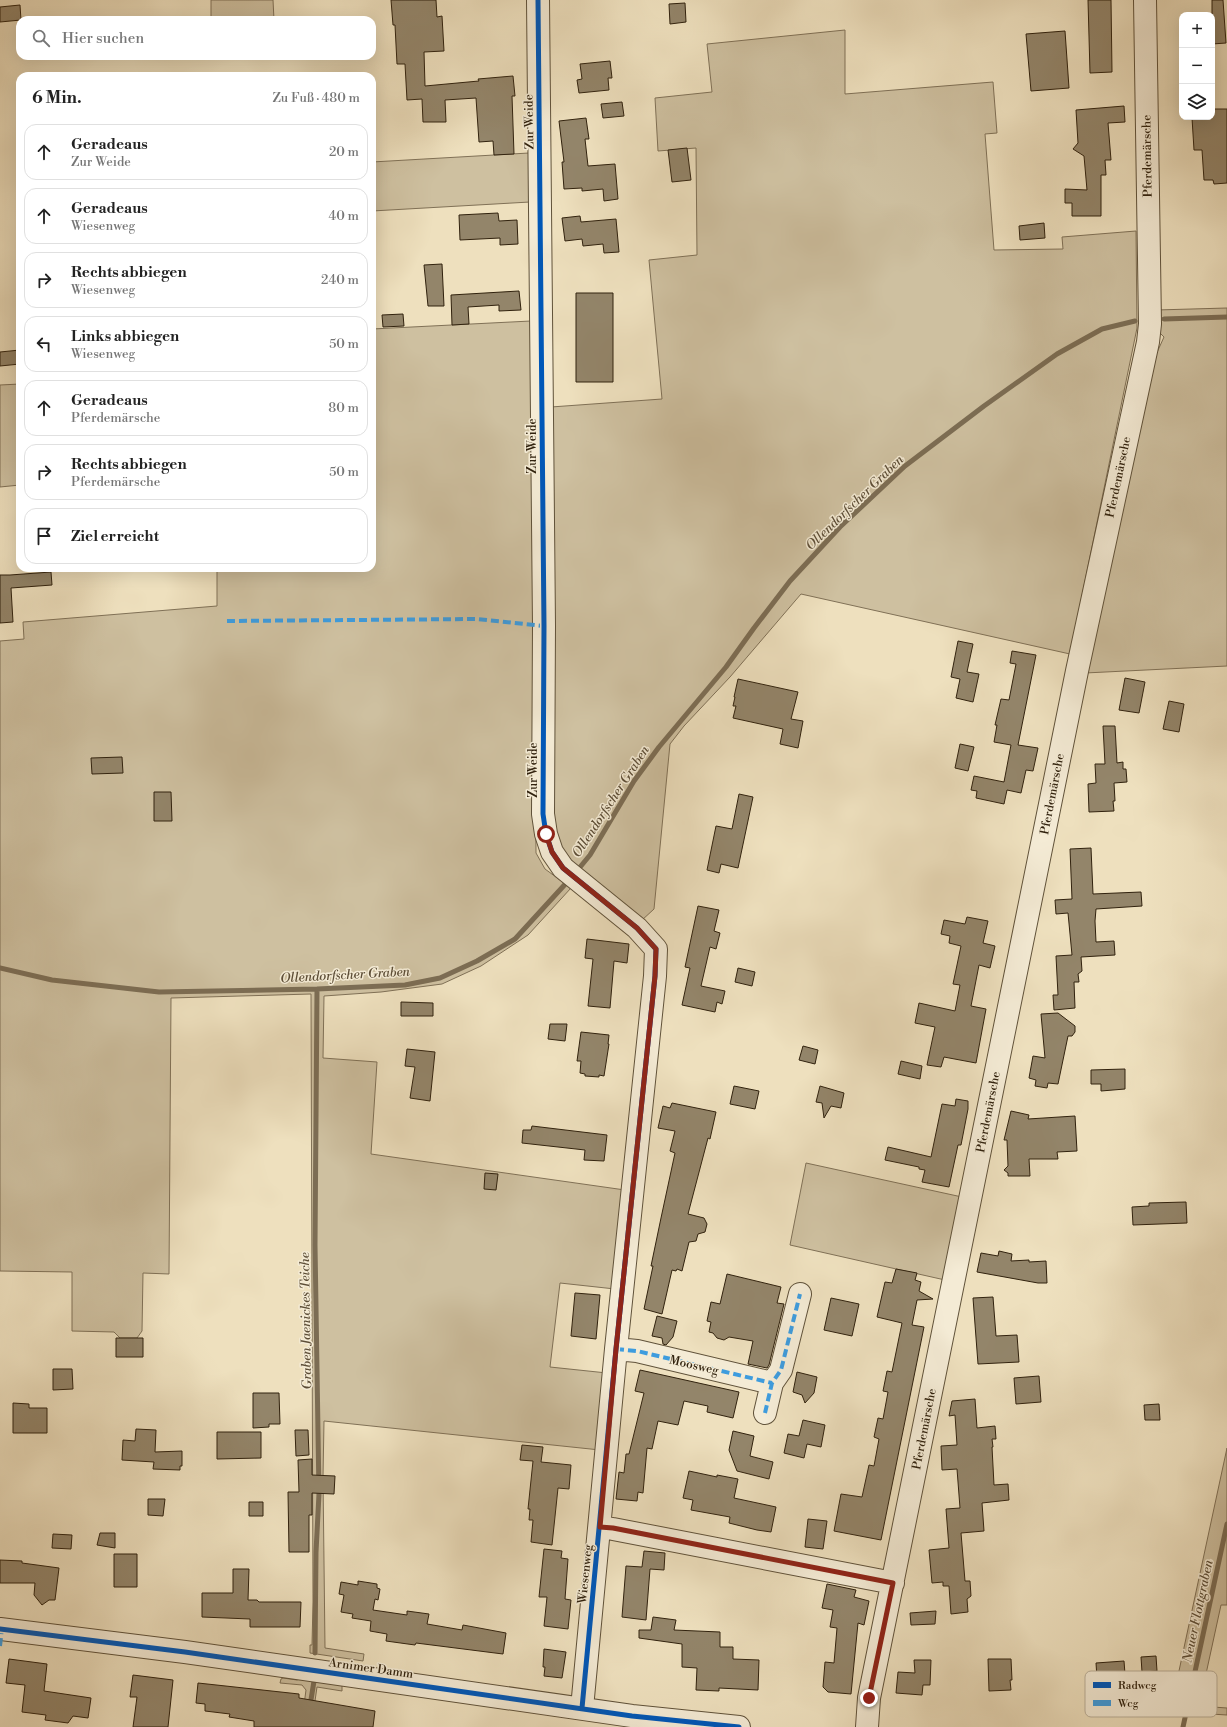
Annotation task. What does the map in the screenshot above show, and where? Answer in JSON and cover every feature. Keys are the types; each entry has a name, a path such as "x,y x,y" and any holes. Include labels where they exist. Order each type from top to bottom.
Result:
{"street":[{"name":"Zur Weide","path":"538,0 544,626 543,814 546,834 552,852 570,874"},
{"name":"Pferdemärsche","path":"867,1727 869,1698 1075,679 1148,342 1150,324 1145,0"},
{"name":"Wiesenweg","path":"570,874 637,928 656,949 655,976 616,1349 582,1708"},
{"path":"765,1413 772,1383 781,1370 800,1294"},
{"name":"Moosweg","path":"616,1349 637,1351 772,1383"},
{"path":"600,1527 717,1548 893,1583"},
{"name":"Arnimer Damm","path":"1,1635 178,1651 632,1716 739,1727"}],"shaded area":[{"path":"211,0 273,0 274,16 211,16"},
{"path":"845,30 845,94 993,82 997,133 985,134 994,250 1063,249 1062,237 1136,231 1137,328 1070,654 801,594 730,677 684,726 670,744 654,909 641,921 560,852 554,819 551,407 662,399 649,260 697,255 696,148 658,151 655,98 712,92 707,44"},
{"path":"529,153 530,202 376,211 376,162"},
{"path":"1227,308 1227,666 1085,673 1154,359 1164,337 1156,329 1156,310"},
{"path":"531,321 536,853 545,869 571,888 528,935 481,966 442,984 381,992 324,996 323,1058 377,1062 371,1154 625,1190 615,1289 560,1283 550,1367 607,1373 600,1450 324,1421 323,1477 325,1648 364,1654 363,1661 310,1653 310,1645 312,1645 313,1602 311,994 171,998 169,1274 143,1273 142,1331 137,1338 120,1338 114,1332 72,1331 72,1272 0,1271 0,641 24,639 23,622 217,606 217,572 376,572 376,329"},
{"path":"16,384 16,485 0,487 0,385"},
{"path":"806,1163 962,1197 945,1280 790,1245"},
{"path":"1227,1448 1227,1605 1221,1605 1207,1671 1179,1671"},
{"path":"302,1678 342,1685 342,1691 317,1687 315,1701 301,1727 306,1690 302,1685 280,1683 281,1679 297,1680"},
{"path":"1217,1707 1227,1708 1227,1715 1217,1714"}],"building":[{"path":"391,0 436,0 437,17 442,16 444,51 424,52 425,86 513,76 515,96 512,96 514,154 494,155 493,141 479,142 476,98 445,100 446,122 423,122 422,99 407,100 405,64 397,64 395,25 393,25"},
{"path":"1088,0 1111,0 1112,72 1090,73"},
{"path":"1212,0 1223,0 1226,43 1215,44 1215,12 1212,12"},
{"path":"685,3 686,22 670,24 669,4"},
{"path":"20,5 21,16 16,16 16,20 0,22 0,7"},
{"path":"1065,31 1069,88 1031,91 1026,34"},
{"path":"610,61 612,78 608,78 609,90 579,93 577,80 582,79 580,64"},
{"path":"622,102 624,116 603,118 601,104"},
{"path":"1124,106 1125,122 1108,123 1111,160 1105,160 1106,175 1101,175 1101,216 1072,216 1072,203 1065,203 1065,189 1087,190 1084,156 1073,149 1078,143 1076,110"},
{"path":"1215,109 1227,109 1227,183 1214,184 1213,180 1204,180 1202,150 1194,150 1192,120 1215,120"},
{"path":"586,118 589,139 585,139 588,166 615,164 618,199 604,201 603,189 582,191 582,188 564,189 562,162 564,162 559,121"},
{"path":"687,148 691,180 672,182 668,150"},
{"path":"498,213 499,221 517,220 518,244 500,245 500,238 460,240 459,215"},
{"path":"580,216 581,222 616,219 619,252 604,253 603,244 583,246 582,239 565,241 562,218"},
{"path":"1044,223 1045,238 1020,240 1019,226"},
{"path":"442,264 444,306 428,306 424,265"},
{"path":"519,291 521,310 499,311 499,305 468,307 469,324 452,325 451,295"},
{"path":"576,293 613,293 613,382 576,382"},
{"path":"403,314 404,326 383,327 382,315"},
{"path":"16,350 16,364 0,366 0,352"},
{"path":"51,572 52,585 11,588 13,622 0,623 0,575"},
{"path":"958,641 973,644 967,672 979,674 973,702 956,698 960,679 951,677"},
{"path":"1012,651 1036,655 1018,745 1038,748 1033,771 1026,770 1021,793 1007,790 1004,804 976,798 977,791 971,790 974,776 1004,782 1011,745 994,742 997,725 995,725 1001,699 1009,700 1016,664 1010,663"},
{"path":"1125,678 1145,682 1139,713 1119,710"},
{"path":"738,679 798,692 791,719 803,721 798,748 780,744 783,729 733,718 736,706 733,706 734,697"},
{"path":"1169,701 1184,704 1179,732 1163,729"},
{"path":"1103,726 1115,726 1117,763 1123,762 1123,769 1126,769 1127,782 1114,783 1114,811 1089,812 1088,784 1096,783 1095,764 1105,764"},
{"path":"960,744 974,747 968,771 955,768"},
{"path":"122,757 123,773 92,774 91,758"},
{"path":"154,792 171,792 172,821 154,821"},
{"path":"739,794 753,797 738,868 721,864 719,873 707,870 716,826 732,829"},
{"path":"1091,848 1093,894 1141,892 1142,906 1096,909 1096,942 1114,941 1115,955 1081,957 1082,971 1078,974 1079,982 1074,982 1075,1008 1054,1010 1053,995 1058,995 1056,956 1072,955 1068,913 1056,914 1055,900 1072,899 1070,849"},
{"path":"698,906 719,910 714,931 720,933 716,949 710,947 701,986 725,991 722,1004 717,1002 715,1012 682,1005 690,968 685,967"},
{"path":"967,917 988,921 983,943 995,946 990,968 979,965 971,1006 986,1009 976,1063 944,1057 941,1067 927,1065 935,1027 915,1023 919,1003 955,1011 960,985 953,984 961,946 949,943 950,936 941,934 944,920 965,924"},
{"path":"587,939 629,944 627,963 614,961 610,1008 588,1006 593,959 585,958"},
{"path":"738,968 755,972 752,986 735,982"},
{"path":"401,1002 433,1003 433,1016 401,1016"},
{"path":"1058,1013 1075,1026 1075,1032 1072,1036 1068,1036 1058,1084 1048,1083 1047,1088 1035,1086 1036,1080 1029,1078 1033,1056 1045,1058 1041,1014"},
{"path":"550,1024 567,1024 565,1041 548,1039"},
{"path":"581,1032 609,1035 604,1076 585,1076 585,1074 580,1073 581,1061 577,1061"},
{"path":"803,1046 818,1050 815,1064 799,1060"},
{"path":"407,1049 435,1052 430,1101 410,1098 415,1067 405,1066"},
{"path":"901,1061 922,1066 920,1079 898,1074"},
{"path":"1125,1069 1125,1089 1101,1091 1101,1084 1091,1084 1091,1070"},
{"path":"734,1086 759,1091 755,1109 730,1104"},
{"path":"820,1086 844,1093 841,1108 831,1106 824,1118 822,1103 816,1102"},
{"path":"956,1099 968,1101 968,1109 961,1145 958,1145 949,1187 922,1182 925,1170 919,1169 919,1167 885,1160 888,1147 931,1157 942,1104 955,1106"},
{"path":"672,1103 716,1112 710,1139 708,1138 688,1214 704,1218 707,1224 705,1232 698,1234 696,1241 689,1242 682,1271 677,1269 676,1271 672,1270 662,1314 644,1309 653,1266 651,1266 675,1153 670,1151 675,1131 658,1128 663,1106 670,1108"},
{"path":"1011,1111 1029,1115 1028,1119 1075,1116 1077,1151 1057,1152 1058,1159 1029,1159 1030,1176 1008,1176 1008,1173 1004,1170 1008,1166 1007,1140 1004,1140"},
{"path":"532,1126 607,1135 604,1161 584,1160 585,1150 522,1143 523,1130 531,1130"},
{"path":"485,1173 498,1174 496,1190 484,1189"},
{"path":"1186,1202 1187,1223 1133,1225 1132,1207 1149,1206 1149,1203"},
{"path":"999,1251 1012,1254 1011,1261 1046,1261 1047,1283 1038,1283 977,1272 981,1253 998,1256"},
{"path":"896,1269 917,1273 915,1280 921,1282 919,1291 933,1299 917,1300 912,1325 924,1327 881,1540 834,1531 841,1494 862,1497 869,1465 874,1466 879,1439 874,1437 878,1418 883,1419 888,1392 883,1391 887,1371 892,1372 902,1323 877,1317 885,1282 892,1283"},
{"path":"727,1274 781,1287 777,1303 784,1304 767,1368 748,1364 753,1341 729,1337 724,1340 717,1338 713,1333 709,1332 711,1322 707,1321 711,1302 720,1304"},
{"path":"575,1293 600,1295 596,1339 571,1336"},
{"path":"993,1297 996,1336 1017,1335 1019,1362 978,1364 973,1298"},
{"path":"831,1298 859,1304 852,1336 824,1330"},
{"path":"657,1316 677,1321 673,1337 666,1345 663,1344 662,1338 652,1336"},
{"path":"116,1338 143,1338 143,1357 116,1357"},
{"path":"53,1369 72,1369 73,1389 53,1390"},
{"path":"640,1370 739,1392 733,1418 707,1412 708,1406 684,1401 678,1425 658,1421 652,1449 647,1448 643,1493 638,1492 637,1501 616,1499 619,1472 624,1473 626,1454 629,1454 644,1393 635,1391"},
{"path":"797,1372 817,1377 814,1393 805,1403 802,1395 793,1392"},
{"path":"1039,1376 1041,1402 1016,1404 1014,1378"},
{"path":"253,1393 279,1393 280,1424 269,1424 269,1427 253,1428"},
{"path":"975,1399 977,1428 995,1426 996,1439 992,1439 994,1485 1008,1484 1009,1500 982,1503 984,1531 961,1533 965,1581 970,1581 971,1596 967,1599 968,1612 951,1614 949,1586 943,1586 943,1582 932,1583 929,1550 949,1548 946,1509 960,1508 957,1469 942,1470 941,1446 957,1445 955,1415 949,1416 952,1401"},
{"path":"13,1403 29,1404 29,1408 47,1408 47,1433 13,1433"},
{"path":"1159,1404 1160,1420 1145,1420 1144,1405"},
{"path":"803,1420 825,1425 821,1447 807,1444 804,1458 784,1453 788,1434 799,1436"},
{"path":"136,1429 156,1430 155,1452 182,1451 182,1466 180,1466 180,1470 153,1469 154,1462 122,1460 123,1440 135,1441"},
{"path":"295,1430 308,1430 309,1455 296,1456"},
{"path":"733,1431 754,1436 750,1456 773,1462 769,1479 737,1471 729,1450"},
{"path":"217,1432 261,1432 261,1458 217,1459"},
{"path":"522,1445 543,1447 541,1462 571,1465 569,1489 558,1488 552,1545 531,1542 533,1520 529,1520 530,1509 528,1509 533,1461 520,1460"},
{"path":"312,1459 312,1475 335,1476 334,1494 312,1493 312,1515 309,1515 309,1552 289,1552 288,1492 299,1492 298,1460"},
{"path":"689,1471 717,1477 717,1475 738,1479 734,1498 776,1507 771,1532 729,1523 730,1517 691,1510 693,1500 683,1498"},
{"path":"148,1499 165,1499 163,1516 148,1515"},
{"path":"249,1502 263,1502 263,1516 249,1516"},
{"path":"808,1519 827,1521 823,1549 805,1547"},
{"path":"100,1533 115,1533 115,1548 97,1545"},
{"path":"53,1534 72,1535 71,1549 52,1548"},
{"path":"544,1549 562,1551 561,1558 568,1559 565,1599 571,1600 568,1629 544,1626 547,1597 539,1597"},
{"path":"644,1551 665,1553 664,1570 650,1569 646,1620 622,1617 626,1566 642,1567"},
{"path":"114,1554 137,1554 137,1587 114,1587"},
{"path":"0,1560 22,1561 22,1563 59,1568 55,1600 49,1600 42,1605 34,1595 35,1583 0,1583"},
{"path":"233,1569 249,1569 248,1600 257,1600 259,1602 301,1602 300,1627 250,1627 250,1619 202,1617 202,1593 233,1593"},
{"path":"358,1581 377,1584 377,1588 380,1589 378,1600 375,1599 373,1610 407,1615 407,1611 429,1614 427,1624 462,1630 463,1625 506,1633 503,1654 416,1643 415,1645 386,1641 387,1634 370,1631 371,1621 352,1618 353,1614 341,1612 344,1595 339,1594 341,1582 358,1585"},
{"path":"827,1584 856,1590 854,1597 869,1601 864,1625 858,1623 851,1694 828,1692 823,1687 825,1662 834,1663 837,1628 830,1627 833,1610 822,1608"},
{"path":"936,1611 935,1624 911,1625 910,1613"},
{"path":"653,1617 676,1620 674,1630 720,1632 720,1647 733,1647 733,1659 759,1660 758,1690 719,1688 719,1691 696,1690 697,1668 682,1667 682,1644 639,1638 639,1630 651,1630"},
{"path":"544,1649 566,1652 562,1678 544,1676"},
{"path":"1156,1656 1157,1671 1142,1671 1141,1657"},
{"path":"9,1659 47,1664 44,1691 91,1698 88,1718 73,1716 68,1723 45,1720 46,1715 22,1712 25,1685 6,1683"},
{"path":"988,1659 1011,1659 1011,1690 989,1691"},
{"path":"914,1660 931,1660 930,1685 923,1685 922,1695 896,1693 898,1672 915,1673"},
{"path":"1124,1661 1125,1671 1097,1671 1096,1663"},
{"path":"133,1675 173,1680 168,1727 133,1727 137,1697 130,1697"},
{"path":"198,1683 299,1694 299,1698 375,1711 373,1727 254,1727 254,1721 229,1717 230,1714 205,1711 205,1704 196,1703"}],"waterway":[{"name":"Ollendorfscher Graben","path":"1164,319 1227,317"},
{"name":"Ollendorfscher Graben","path":"576,872 590,855 634,781 659,747 726,667 790,581 840,527 905,466 984,406 1057,354 1102,329 1135,321"},
{"name":"Ollendorfscher Graben","path":"0,968 52,980 159,992 317,989 405,985 440,978 477,961 515,939 569,880"},
{"name":"Graben Jaenickes Teiche","path":"315,1653 316,1552 319,1494 315,1245 317,989"},
{"name":"Neuer Flottgraben","path":"1195,1671 1227,1524"},
{"name":"Graben Jaenickes Teiche","path":"310,1706 314,1681"},
{"name":"Neuer Flottgraben","path":"1183,1727 1185,1717"}],"marked path":[{"path":"227,621 477,619 544,626"},
{"path":"765,1413 772,1383 781,1370 800,1294"},
{"path":"616,1349 637,1351 772,1383"},
{"path":"0,1646 2,1629"}],"cycle path":[{"path":"538,0 544,626 543,814 546,834 552,852 563,868 637,928 656,949 655,976 616,1349 582,1708"},
{"path":"0,1629 185,1652 632,1716 739,1727"}],"route":[{"path":"546,834 552,852 563,868 637,928 656,949 655,976 616,1349 600,1527 613,1528 893,1583 869,1698"}]}
